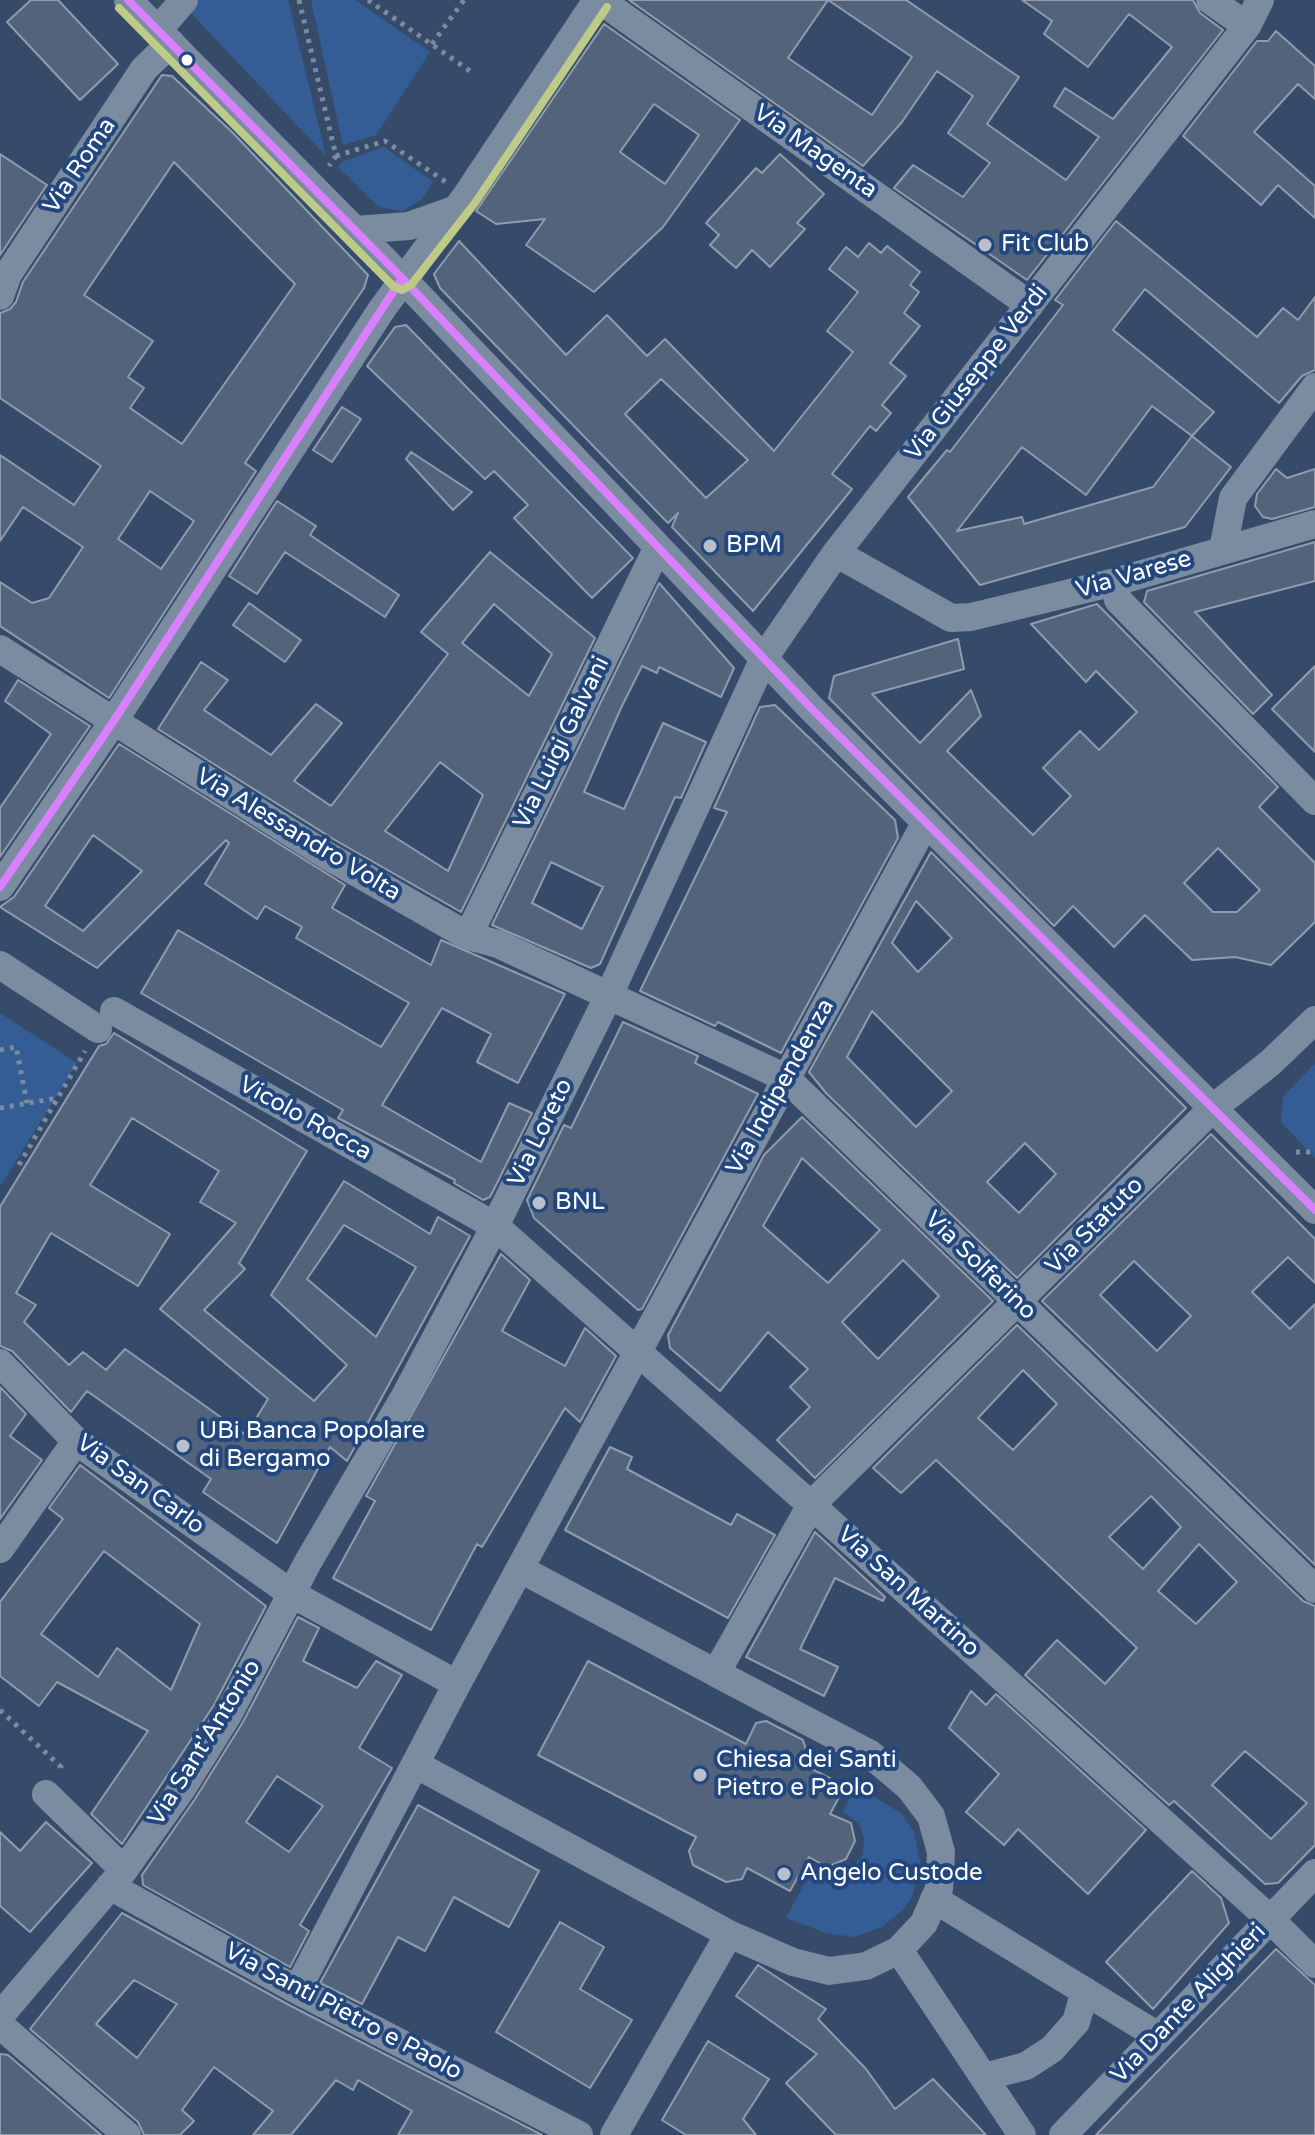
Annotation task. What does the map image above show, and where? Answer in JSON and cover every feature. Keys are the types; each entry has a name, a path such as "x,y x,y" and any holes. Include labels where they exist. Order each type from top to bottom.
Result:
{"street":[{"path":"128,0 402,278 657,549 1315,1210"},
{"name":"Via Roma","path":"0,296 8,274 144,69 184,0"},
{"path":"0,887 113,722 402,278 450,194 598,0"},
{"name":"Via Magenta","path":"598,0 1030,305"},
{"path":"1210,0 1247,26"},
{"name":"Via Giuseppe Verdi","path":"764,658 836,553 1247,26 1260,0"},
{"path":"355,230 409,226 450,194"},
{"path":"1223,550 1233,498 1315,387"},
{"name":"Via Varese","path":"836,553 951,618 971,617 1115,582 1315,524"},
{"name":"Via Luigi Galvani","path":"468,936 657,549"},
{"path":"1115,582 1118,600 1315,801"},
{"name":"Via Alessandro Volta","path":"0,649 326,855 468,936 498,944 609,995"},
{"name":"Via Loreto","path":"292,1594 405,1396 495,1226 609,995 764,658"},
{"name":"Via Indipendenza","path":"297,1990 457,1684 522,1570 637,1352 926,822"},
{"name":"Vicolo Rocca","path":"0,965 322,1128 495,1226"},
{"name":"Via Solferino","path":"609,995 786,1078 1315,1589"},
{"name":"Via Statuto","path":"716,1673 811,1505 1213,1108 1270,1063 1315,1020"},
{"name":"Via San Martino","path":"495,1226 811,1505 1270,1919 1315,1964"},
{"name":"Via San Carlo","path":"0,1363 76,1441 292,1594 457,1684"},
{"path":"0,1549 76,1441"},
{"path":"415,1764 729,1934 793,1962 829,1971 866,1966 899,1950 924,1923 939,1889 941,1852 931,1816 909,1787 870,1754 522,1570"},
{"name":"Via Sant'Antonio","path":"0,2016 117,1878 213,1739 292,1594"},
{"name":"Via Santi Pietro e Paolo","path":"46,1794 117,1878 297,1990 579,2135"},
{"name":"Via Dante Alighieri","path":"1063,2135 1315,1873"},
{"path":"934,1899 1158,2036"},
{"path":"614,2135 729,1934"},
{"path":"899,1950 1022,2135"},
{"path":"984,2077 1026,2066 1052,2049 1076,2022 1085,1991"},
{"path":"0,2025 127,2135"}],"path":[{"path":"299,0 336,156"},
{"path":"368,0 470,71"},
{"path":"432,44 464,0"},
{"path":"329,166 336,156 385,141 450,194"},
{"path":"318,154 339,175"},
{"path":"19,1165 106,1020"},
{"path":"0,1050 16,1047 27,1103"},
{"path":"0,1108 58,1097"},
{"path":"0,1710 61,1767 46,1794"}],"shaded area":[{"path":"198,0 288,0 326,156 190,12"},
{"path":"311,0 355,0 430,52 376,135 343,145"},
{"path":"384,147 433,182 422,199 403,211 379,207 338,167 342,162"},
{"path":"0,1013 77,1063 1,1185 0,1185"},
{"path":"1315,1063 1315,1158 1281,1122 1283,1097"},
{"path":"856,1786 901,1813 914,1832 920,1862 913,1895 903,1910 882,1927 854,1937 826,1933 786,1918 812,1869 831,1879 849,1873 863,1854 864,1839 860,1825 843,1811"}],"building":[{"path":"31,0 58,0 118,64 80,100 7,22"},
{"path":"629,0 828,0 906,0 1019,77 987,124 1066,180 1099,137 1054,106 1065,88 1113,119 1172,47 1129,14 1088,67 1044,34 1052,21 1022,0 1193,0 1200,13 1223,30 1027,280 894,188 913,165 963,197 990,163 948,133 973,96 937,71 902,122 863,166","holes":["828,0 912,57 872,115 788,58"]},
{"path":"604,24 740,120 663,227 594,292 526,245 545,219 496,224 476,211","holes":["654,104 699,135 665,184 620,152"]},
{"path":"1276,31 1315,66 1315,99 1298,84 1254,132 1315,186 1315,218 1278,185 1261,205 1183,136 1257,41 1268,41"},
{"path":"162,75 172,76 233,133 368,275 364,288 245,463 256,471 109,698 0,626 0,582 32,603 49,598 83,547 23,507 0,541 0,455 74,505 101,466 0,398 0,313 16,302 23,282","holes":["174,162 295,284 182,444 130,408 144,388 128,377 153,341 84,295","150,491 194,521 161,569 118,539"]},
{"path":"0,154 47,185 0,255"},
{"path":"780,154 824,194 797,223 805,229 770,267 752,250 736,268 710,245 719,235 706,223 756,168 762,173"},
{"path":"1116,221 1257,337 1283,308 1298,320 1315,297 1315,370 1302,376 1279,403 1145,289 1113,330 1214,412 1192,436 1231,467 1185,527 980,585 908,497 947,450 950,452 1063,305 1055,300","holes":["1152,406 1192,436 1153,487 1024,524 1022,517 957,531 1022,447 1086,495"]},
{"path":"459,241 566,355 607,315 647,356 665,339 774,451 853,352 827,331 858,292 829,269 846,247 858,257 869,243 881,253 887,246 920,272 910,285 919,292 904,313 920,326 890,363 906,376 882,405 891,413 876,431 870,426 832,474 852,489 753,611 672,527 678,513 668,523 440,288 434,274","holes":["661,379 748,460 706,498 625,414"]},
{"path":"406,325 633,558 592,598 514,518 528,505 494,471 485,479 367,366 395,327"},
{"path":"342,407 361,419 332,462 313,450"},
{"path":"411,452 472,492 453,510 406,459"},
{"path":"1276,469 1287,478 1315,469 1315,507 1272,519 1263,517 1255,506 1257,494"},
{"path":"277,501 316,526 310,535 399,595 385,617 285,552 257,594 229,576"},
{"path":"1315,542 1315,581 1195,612 1272,695 1253,714 1144,602 1147,591"},
{"path":"490,552 595,638 461,912 335,840 158,729 201,662 228,680 204,710 271,755 316,704 342,723 294,781 331,806 448,654 421,632","holes":["494,604 552,654 529,696 462,643","440,762 483,795 448,871 385,831"]},
{"path":"659,583 734,668 721,697 659,667 657,673 642,666 621,708 584,792 624,809 663,723 706,742 681,798 675,797 600,964 591,968 492,925","holes":["551,862 603,887 582,929 532,903"]},
{"path":"249,603 301,640 285,662 233,625"},
{"path":"1097,604 1278,787 1259,807 1315,863 1315,922 1271,965 1235,957 1192,960 1145,915 1114,947 1073,906 1054,926 829,698 834,676 958,639 964,669 872,694 920,743 971,690 981,716 947,751 1033,835 1071,796 1043,768 1080,731 1099,750 1137,712 1096,671 1086,682 1031,624","holes":["1218,848 1260,890 1237,912 1213,912 1184,883"]},
{"path":"1315,666 1315,752 1272,709"},
{"path":"18,680 90,726 0,857 0,808 51,734 5,701"},
{"path":"775,705 895,820 898,838 781,1053 718,1022 715,1026 640,991 727,812 714,808 760,707"},
{"path":"119,744 345,885 332,908 431,965 441,940 565,994 518,1083 477,1062 491,1034 442,1008 382,1105 481,1162 509,1103 532,1113 490,1197 483,1200 454,1183 455,1180 338,1118 343,1110 141,993 178,930 381,1047 409,1003 296,938 302,927 265,906 257,919 205,884 229,843 226,840 97,968 0,907 14,897","holes":["93,835 142,871 83,931 45,906"]},
{"path":"931,852 1186,1108 1017,1278 826,1093 809,1072","holes":["916,901 952,938 918,972 892,943","872,1011 952,1091 916,1127 847,1057","1025,1143 1056,1174 1019,1213 987,1182"]},
{"path":"623,1022 698,1056 695,1063 758,1094 642,1309 638,1310 534,1218 527,1200 564,1125 571,1128"},
{"path":"114,1033 307,1151 239,1263 245,1269 204,1310 314,1401 347,1365 271,1295 344,1181 430,1234 438,1217 470,1236 347,1461 330,1447 277,1543 203,1492 211,1479 87,1391 71,1412 12,1351 0,1346 0,1207 99,1046 106,1044","holes":["132,1118 219,1171 200,1202 236,1223 160,1309 268,1399 246,1435 125,1349 106,1370 83,1352 69,1365 24,1322 36,1305 16,1293 51,1233 138,1286 170,1234 90,1185","344,1225 416,1267 376,1337 307,1279"]},
{"path":"802,1117 993,1301 815,1478 777,1440 810,1407 790,1387 808,1369 768,1332 720,1391 670,1348 668,1335 764,1155","holes":["802,1158 880,1230 828,1283 763,1226","903,1260 939,1296 878,1359 842,1322"]},
{"path":"1211,1134 1315,1239 1315,1283 1288,1257 1252,1292 1290,1329 1315,1304 1315,1565 1042,1301","holes":["1134,1261 1191,1316 1157,1351 1100,1295"]},
{"path":"501,1254 530,1280 502,1331 565,1366 585,1328 616,1356 580,1422 565,1408 482,1547 477,1544 431,1630 333,1578 375,1501 366,1496"},
{"path":"1017,1325 1303,1601 1315,1606 1315,1845 1278,1883 1265,1884 1174,1801 1169,1805 1025,1675 1057,1640 1105,1684 1137,1648 936,1460 901,1493 873,1468","holes":["1023,1370 1057,1404 1013,1450 978,1418","1151,1496 1181,1527 1143,1569 1109,1537","1199,1544 1237,1582 1196,1624 1158,1591","1245,1751 1307,1803 1271,1839 1212,1785"]},
{"path":"0,1387 26,1414 10,1436 42,1460 0,1519"},
{"path":"610,1447 632,1457 627,1469 731,1525 737,1514 775,1535 728,1618 565,1530"},
{"path":"80,1465 266,1606 214,1705 122,1844 91,1814 148,1731 57,1682 39,1706 0,1676 0,1602 63,1519 49,1508","holes":["104,1551 200,1624 171,1690 117,1648 98,1677 41,1634"]},
{"path":"815,1532 885,1597 883,1601 835,1578 800,1649 838,1667 824,1696 746,1657"},
{"path":"298,1617 319,1628 303,1661 357,1688 376,1661 402,1675 359,1748 392,1768 300,1925 309,1931 290,1967 143,1885 142,1875 243,1722","holes":["277,1776 323,1806 289,1852 246,1822"]},
{"name":"Chiesa dei Santi Pietro e Paolo","path":"588,1661 746,1744 756,1723 766,1721 803,1740 812,1769 845,1786 830,1814 851,1823 855,1841 846,1859 827,1867 809,1857 790,1891 747,1868 742,1879 726,1882 693,1865 689,1851 696,1837 538,1755"},
{"path":"971,1691 986,1705 996,1694 1146,1830 1088,1894 1018,1829 1004,1845 966,1812 999,1774 949,1728"},
{"path":"418,1805 539,1871 509,1927 454,1897 425,1951 398,1937 362,2004 320,1983"},
{"path":"46,1822 92,1863 30,1932 0,1906 0,1832 20,1851"},
{"path":"1192,1871 1221,1898 1229,1923 1153,2009 1106,1962"},
{"path":"122,1913 289,2005 542,2135 398,2135 412,2111 358,2080 353,2090 336,2080 291,2135 253,2135 273,2111 214,2067 182,2110 194,2121 180,2135 144,2135 138,2122 30,2029","holes":["134,1980 177,2004 137,2058 96,2024"]},
{"path":"560,1922 604,1947 580,1989 632,2020 590,2088 496,2032"},
{"path":"1276,1949 1315,1985 1315,2135 1096,2135"},
{"path":"758,1965 826,2009 818,2019 866,2069 895,2109 933,2079 986,2135 836,2135 786,2083 817,2054 736,1996"},
{"path":"708,2041 769,2079 743,2119 756,2135 686,2135 662,2120"},
{"path":"0,2054 8,2055 101,2135 0,2135"}],"transit line":[{"path":"128,0 402,278 811,708 1315,1210"},
{"path":"119,8 393,286 402,290 411,285 475,203 607,7"},
{"path":"0,887 113,722 402,278"}],"place":[{"name":"Fit Club","path":"985,245"},
{"name":"BPM","path":"710,546"},
{"name":"BNL","path":"539,1203"},
{"name":"UBi Banca Popolare di Bergamo","path":"183,1446"},
{"name":"Chiesa dei Santi Pietro e Paolo","path":"700,1775"},
{"name":"Angelo Custode","path":"784,1874"}]}
